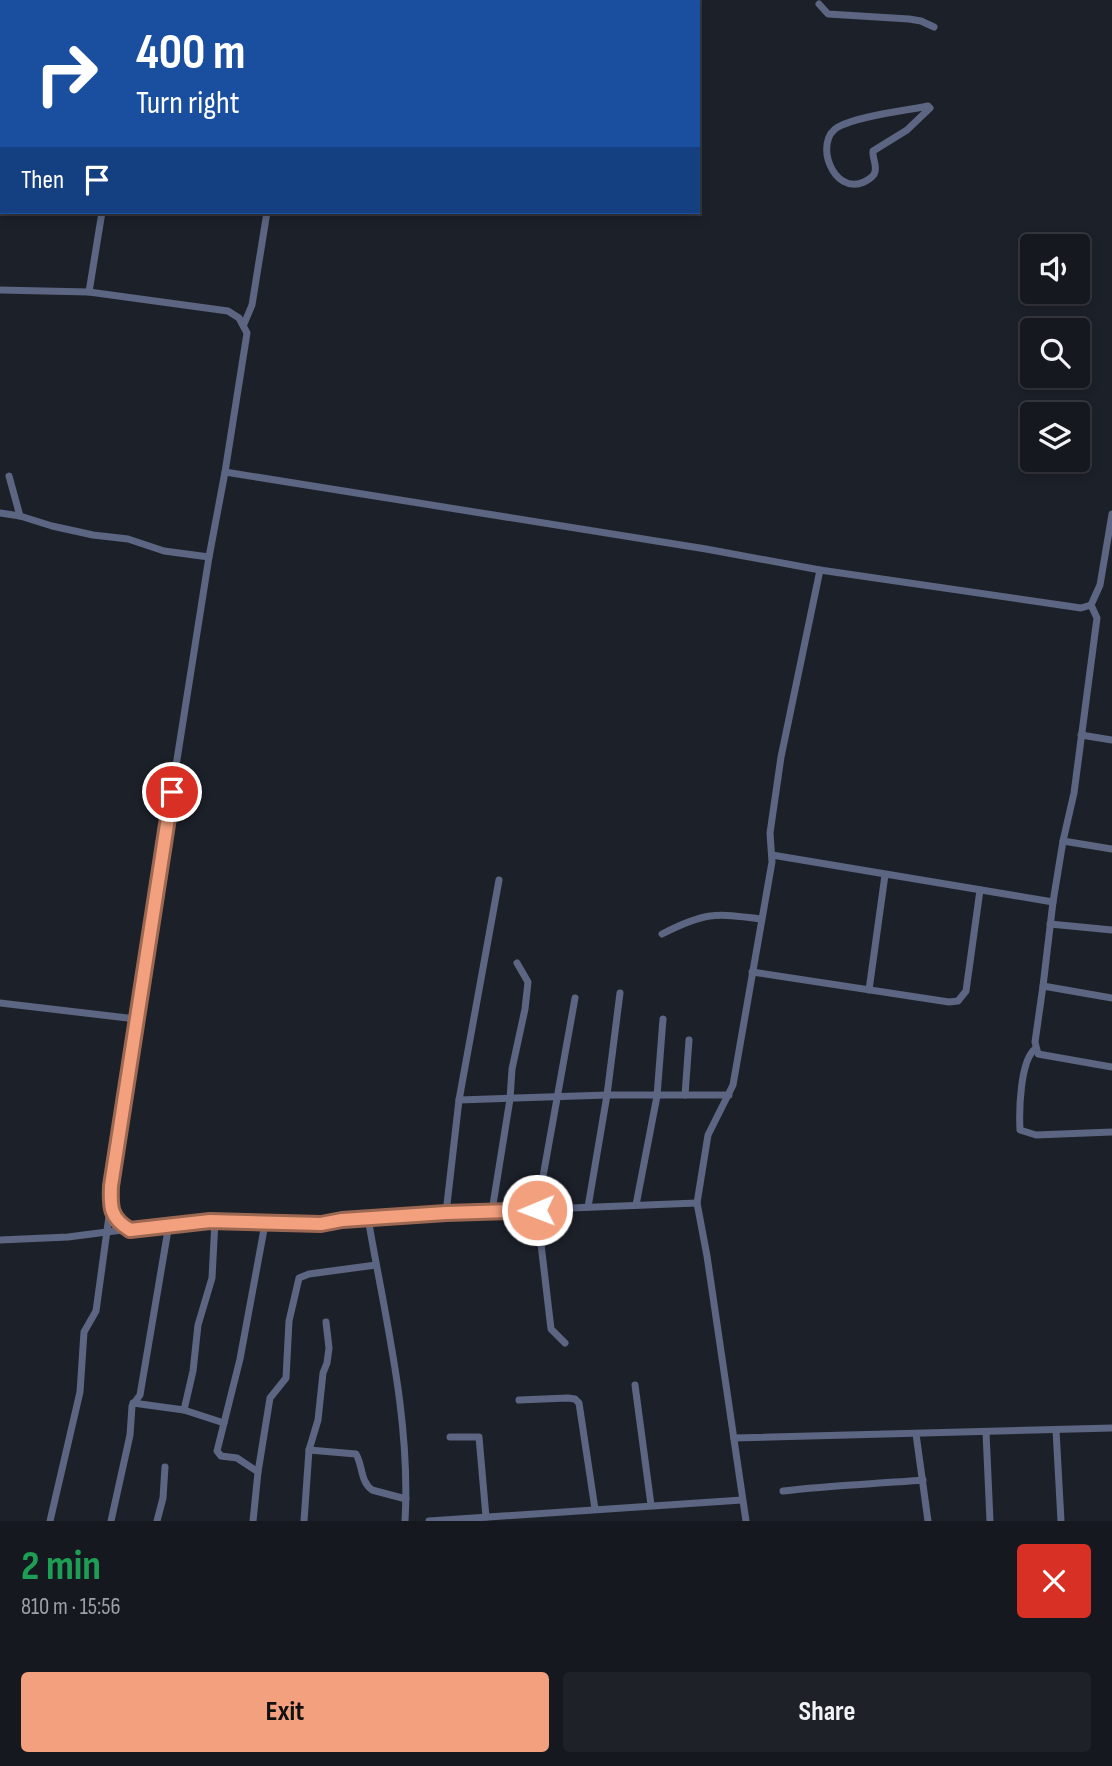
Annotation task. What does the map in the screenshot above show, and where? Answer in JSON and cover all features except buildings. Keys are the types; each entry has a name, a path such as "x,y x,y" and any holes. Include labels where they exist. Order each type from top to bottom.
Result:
{"street":[{"path":"819,5 828,14 909,19 934,27"},
{"path":"929,107 919,121 873,150 876,170 867,181 849,185 837,178 826,149 826,140 838,127 929,107"},
{"path":"89,292 102,214"},
{"path":"244,324 252,305 267,214"},
{"path":"0,290 89,292 228,311 244,324 247,333 136,1019 96,1311 84,1332 80,1392 50,1521"},
{"path":"225,472 706,549 820,570 1071,607 1091,605"},
{"path":"9,477 20,516"},
{"path":"0,513 52,526 128,539 164,551 209,557"},
{"path":"1112,514 1100,585 1091,605 1097,618 1074,793 1053,902 1035,1049 1042,1056 1112,1067"},
{"path":"746,1521 697,1203 708,1135 729,1095 772,855 770,833 781,757 820,570"},
{"path":"1082,735 1112,740"},
{"path":"1063,841 1112,849"},
{"path":"772,855 1053,902"},
{"path":"869,990 885,875"},
{"path":"446,1213 459,1100 499,880"},
{"path":"752,972 949,1002 958,1001 963,997 980,890"},
{"path":"662,934 688,920 710,914 761,919"},
{"path":"1050,925 1112,930"},
{"path":"492,1211 510,1099 512,1069 528,982 517,963"},
{"path":"1043,986 1112,998"},
{"path":"588,1207 607,1095 620,993"},
{"path":"565,1343 551,1329 537,1210 575,998"},
{"path":"0,1003 136,1019"},
{"path":"636,1205 657,1096 663,1019"},
{"path":"685,1095 689,1040"},
{"path":"1035,1049 1029,1054 1021,1091 1020,1130 1036,1135 1112,1132"},
{"path":"459,1100 607,1095 729,1095"},
{"path":"0,1240 68,1237 215,1221 321,1224 446,1213 697,1203"},
{"path":"110,1208 121,1224 130,1230"},
{"path":"368,1218 402,1410 407,1499 405,1521"},
{"path":"184,1410 198,1325 212,1278 215,1221"},
{"path":"111,1521 130,1435 133,1403 139,1395 169,1224"},
{"path":"258,1472 237,1458 218,1455 240,1359 265,1224"},
{"path":"253,1521 270,1398 286,1378 289,1321 299,1278 309,1274 376,1265"},
{"path":"304,1521 309,1450 329,1348 326,1322"},
{"path":"635,1385 651,1505"},
{"path":"519,1400 568,1398 575,1399 579,1404 595,1509"},
{"path":"133,1403 184,1410 224,1423"},
{"path":"734,1438 1112,1428"},
{"path":"1056,1430 1060,1521"},
{"path":"986,1432 990,1521"},
{"path":"916,1434 928,1521"},
{"path":"450,1437 479,1437 486,1517"},
{"path":"309,1450 356,1454 368,1487 407,1499"},
{"path":"157,1521 163,1498 165,1467"},
{"path":"783,1491 843,1484 923,1480"},
{"path":"429,1521 742,1500"}],"route":[{"path":"172,792 111,1186 110,1208 120,1223 130,1230 210,1221 321,1224 342,1220 446,1213 537,1210"}]}
